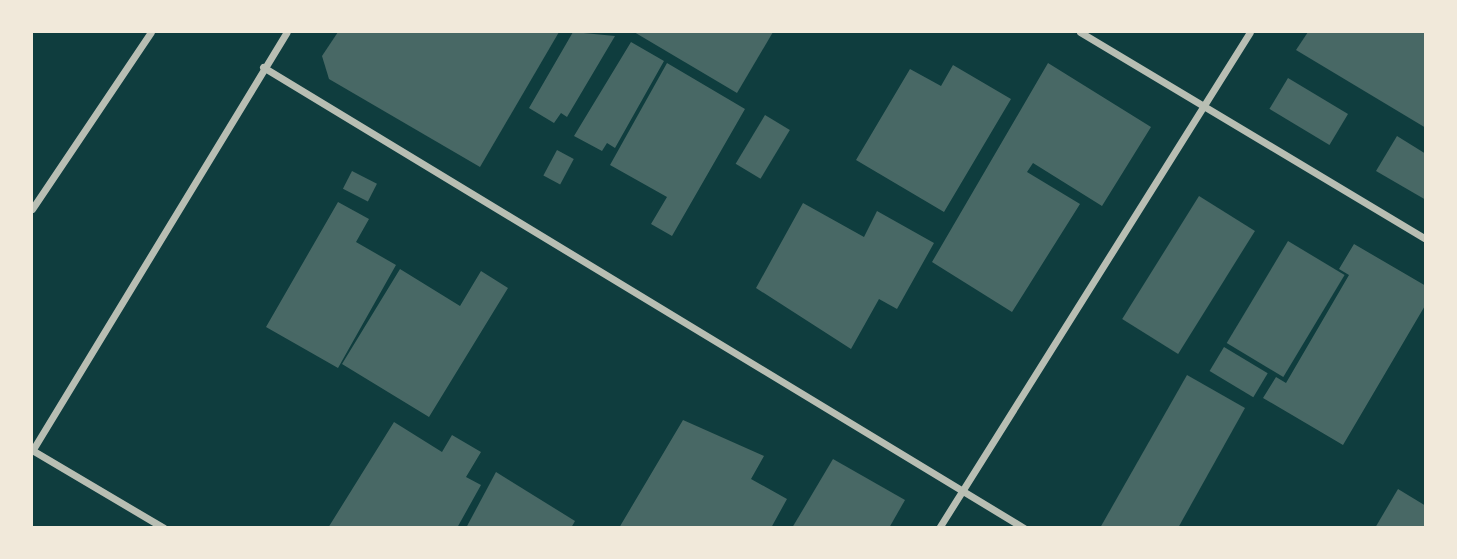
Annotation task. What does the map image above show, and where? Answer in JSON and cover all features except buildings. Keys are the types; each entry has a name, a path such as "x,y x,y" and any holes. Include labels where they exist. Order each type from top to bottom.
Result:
{"street":[{"path":"32,209 151,32"},
{"path":"164,527 32,450 263,67 287,32"},
{"path":"1080,32 1426,239"},
{"path":"939,527 1250,32"},
{"path":"263,67 1024,527"}]}
